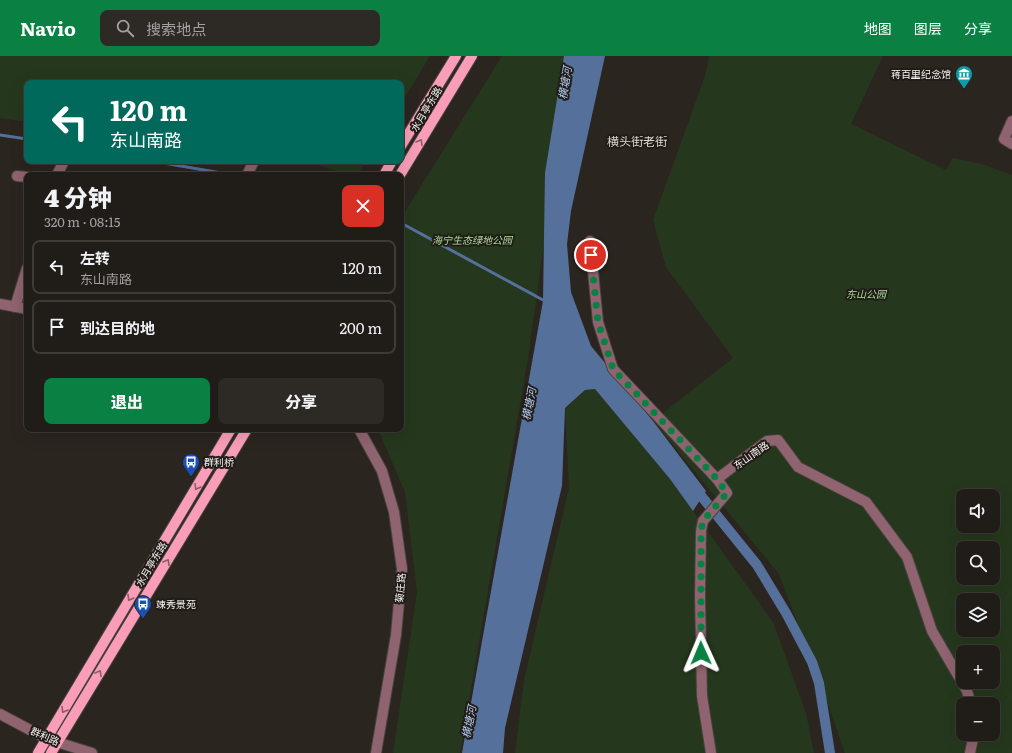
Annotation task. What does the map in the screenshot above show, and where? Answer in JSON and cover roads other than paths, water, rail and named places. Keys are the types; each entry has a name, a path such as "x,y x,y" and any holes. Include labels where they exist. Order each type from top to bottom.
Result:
{"main road":[{"name":"水月亭东路","path":"404,141 456,56"},
{"name":"水月亭东路","path":"402,172 472,56"},
{"name":"水月亭东路","path":"38,753 229,432"},
{"name":"水月亭东路","path":"51,753 245,432"}],"street":[{"path":"1012,121 1004,139 1012,144"},
{"path":"17,176 24,177"},
{"path":"590,241 598,322 613,369 717,479 727,493 703,521 701,531 700,596 702,696 711,753"},
{"path":"15,306 24,286"},
{"path":"0,304 24,308"},
{"name":"菊庄路","path":"361,432 382,471 394,512 402,569 396,635 376,753"},
{"name":"东山南路","path":"717,479 767,441 778,440 798,467 866,502 907,558 932,630 967,691 969,697"},
{"name":"群利路","path":"0,714 46,739 92,753"},
{"path":"970,753 973,741"}],"water":[{"name":"横塘河","path":"564,56 605,56 571,211 567,244 571,292 591,346 653,421 706,491 693,511 670,479 595,389 585,390 565,408 562,486 505,728 503,753 462,753 543,301 545,173"}],"waterway":[{"path":"0,135 24,139"},
{"path":"169,164 216,172"},
{"path":"404,225 543,300"},
{"path":"694,487 757,565 786,613 812,662 819,683 830,753"}],"place":[{"name":"蒋百里纪念馆","path":"964,89"},
{"name":"群利桥","path":"191,477"},
{"name":"竦秀景苑","path":"143,619"}],"district":[{"name":"横头街老街","path":"637,142"}],"park label":[{"name":"海宁生态绿地公园","path":"472,240"},
{"name":"东山公园","path":"866,294"}]}
